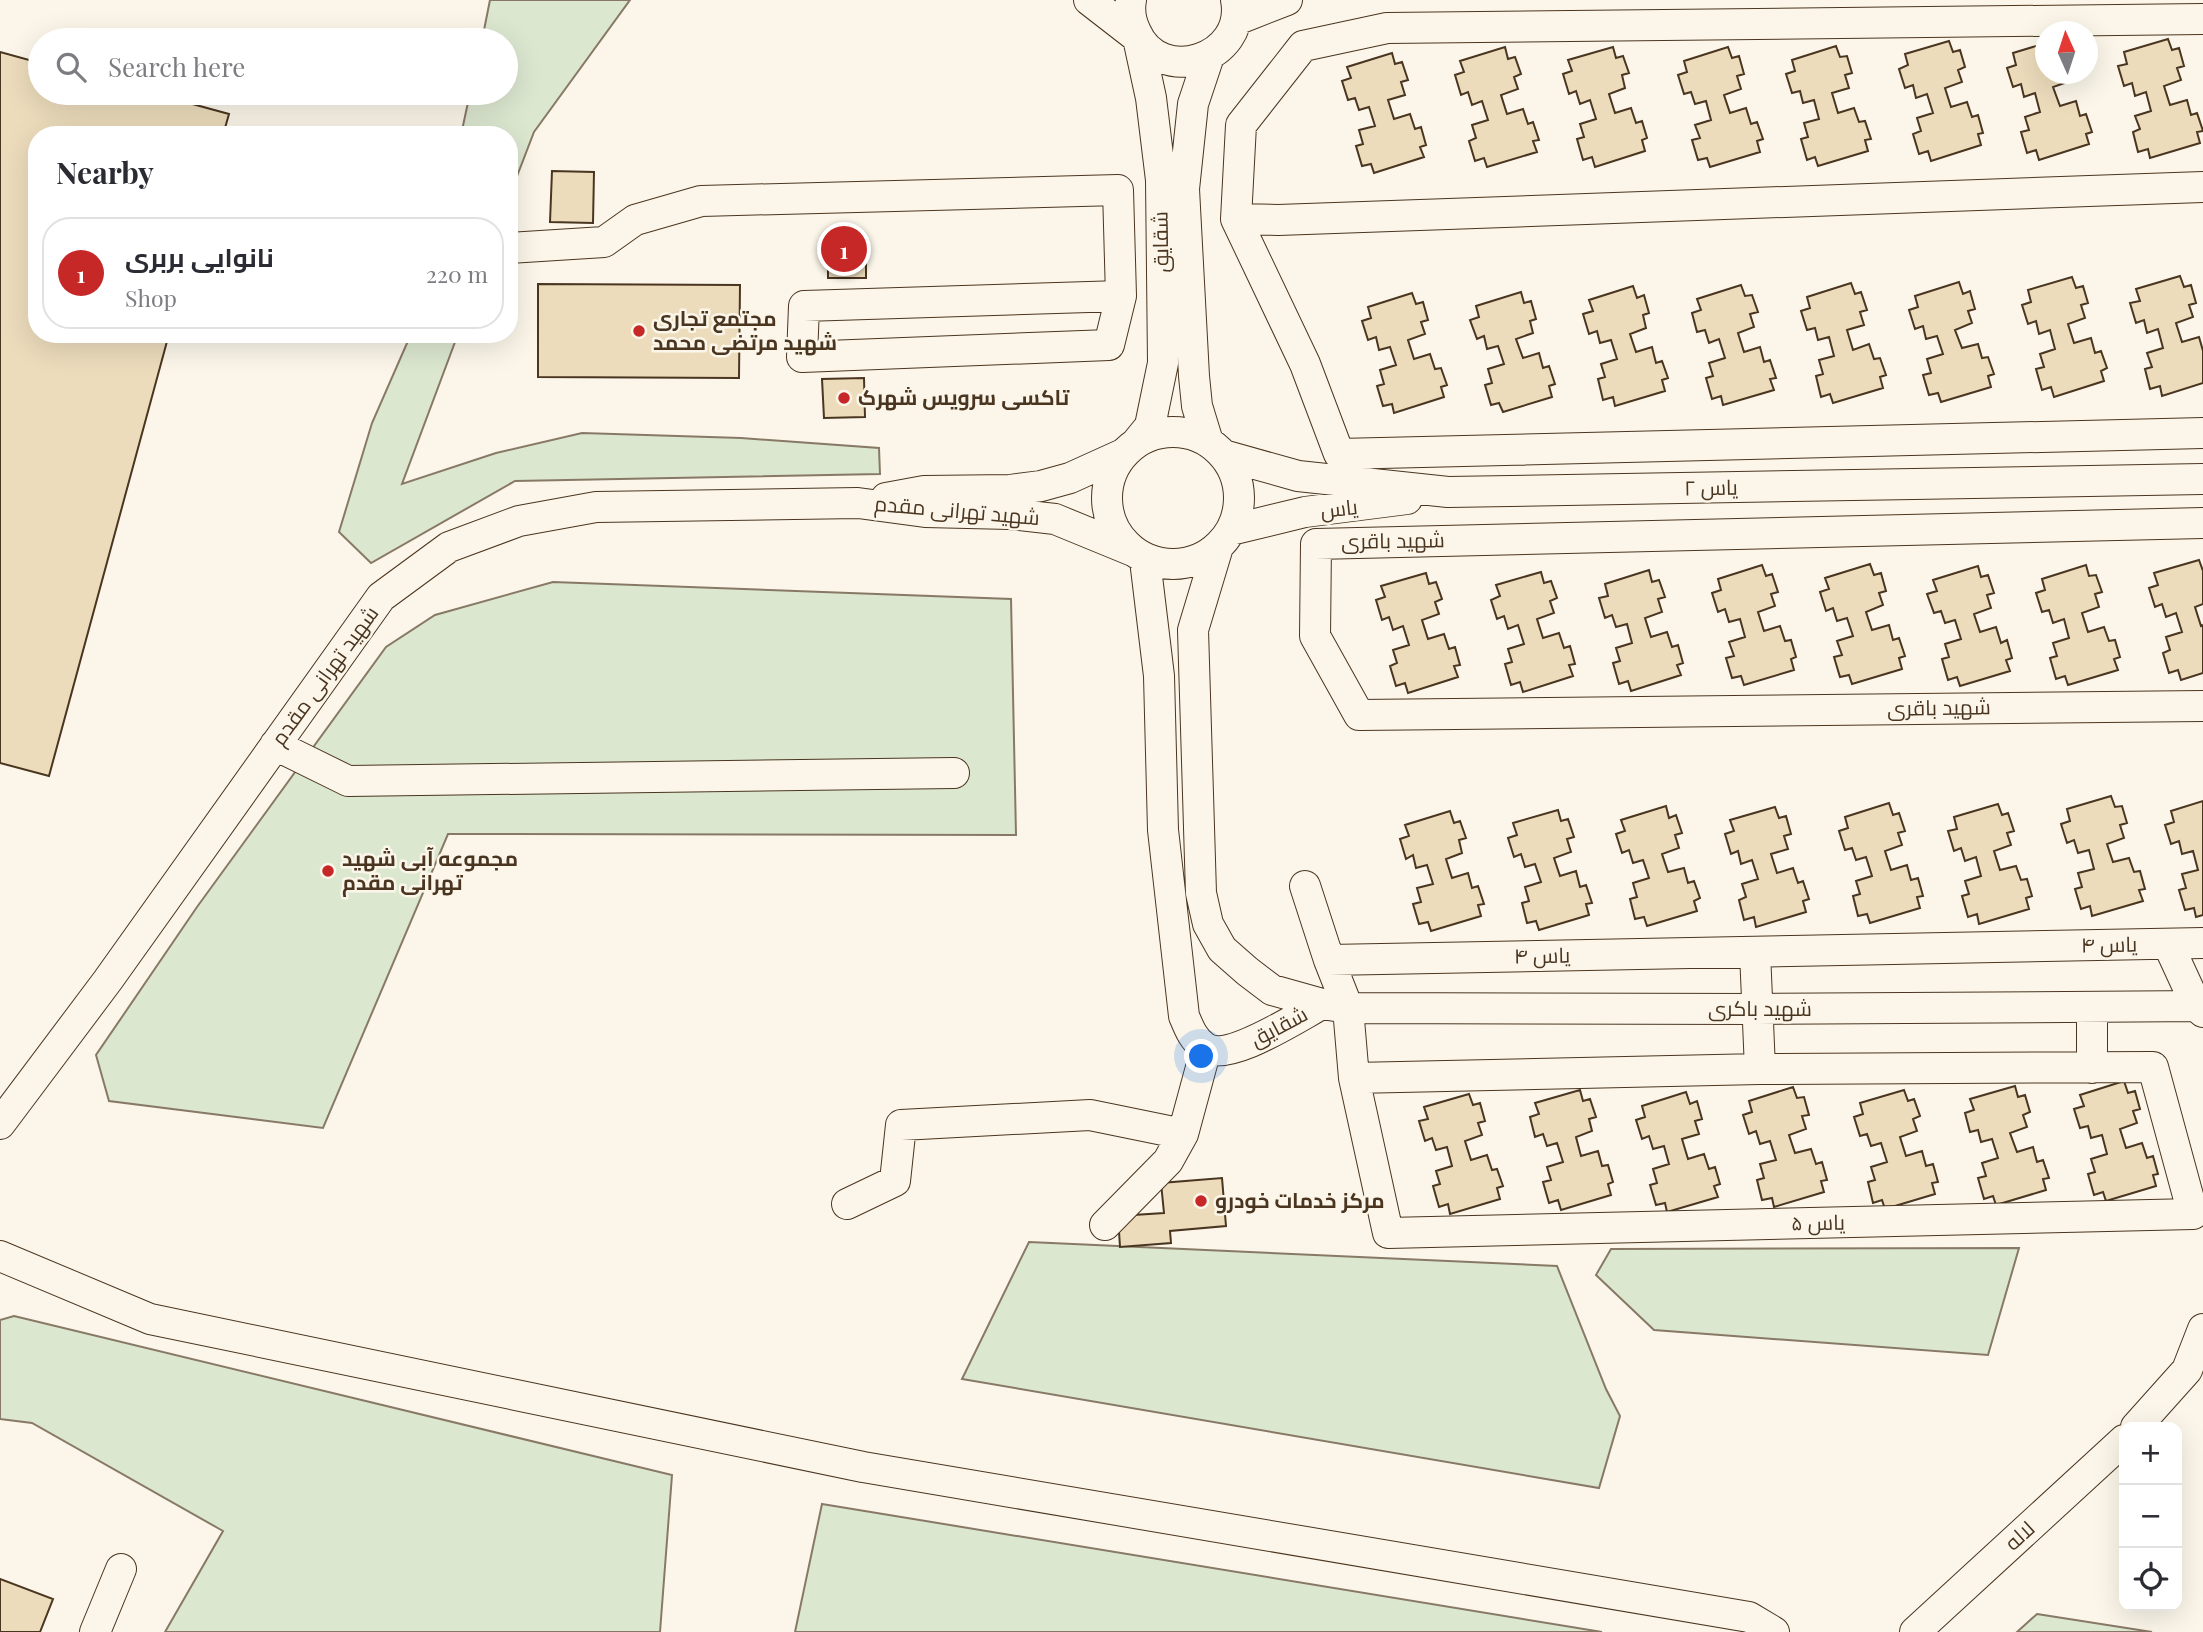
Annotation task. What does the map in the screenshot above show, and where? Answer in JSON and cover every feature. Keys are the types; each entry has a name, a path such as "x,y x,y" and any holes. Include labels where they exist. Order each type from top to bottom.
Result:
{"street":[{"path":"1089,0 1138,38 1149,50 1162,58 1178,62 1194,62 1222,47 1231,35 1236,10 1287,0"},
{"name":"شقایق","path":"1130,448 1150,426 1163,363 1161,180 1151,98 1138,38 1131,22 1131,0"},
{"path":"1335,542 1336,482 1305,364 1236,219 1241,125 1303,46 1388,28 2203,19"},
{"name":"شقایق","path":"1209,56 1193,104 1184,189 1197,406 1216,449"},
{"path":"1236,219 1278,220 2203,187"},
{"path":"518,247 604,242 635,220 701,201 1118,190 1121,296 1109,345 802,357 804,306 1121,296"},
{"path":"1216,449 1234,472 1239,491 1238,511 1224,538 1202,558 1183,564 1163,564 1139,556 1120,538 1111,523 1107,505 1110,478 1130,448 1161,433 1185,433 1216,449 1298,476 1336,482 1845,441 2203,433"},
{"path":"1845,441 1858,531"},
{"name":"شهید تهرانی مقدم","path":"858,503 924,491 1010,490 1041,486 1070,478 1130,448"},
{"name":"یاس ۲","path":"1448,492 2203,479"},
{"name":"یاس","path":"1224,538 1305,512 1336,482 1448,492"},
{"name":"شهید تهرانی مقدم","path":"0,1124 108,980 382,597 449,547 519,521 597,507 858,503 925,512 1010,514 1055,519 1139,556"},
{"name":"شهید باقری","path":"2203,523 1315,544 1315,636 1359,715 2203,706"},
{"name":"شقایق","path":"1224,538 1194,630 1201,893 1208,924 1222,949 1272,990 1335,1006"},
{"path":"1105,1225 1168,1161 1182,1134 1206,1049 1192,1036 1184,1016 1163,831 1159,676 1139,556"},
{"path":"275,745 348,781 954,773"},
{"path":"1306,886 1329,960 1335,1006"},
{"name":"یاس ۴","path":"1329,960 2203,943"},
{"name":"یاس ۴","path":"2168,944 2201,1008"},
{"path":"1755,952 1760,1069"},
{"name":"شقایق","path":"1206,1049 1220,1051 1240,1048 1335,1006"},
{"name":"شهید باکری","path":"1335,1006 2201,1008"},
{"name":"یاس ۵","path":"1335,1006 1388,1233 2193,1214 2153,1067 1760,1069 1353,1078"},
{"path":"2092,1008 2092,1068"},
{"path":"847,1204 895,1181 901,1125 1090,1115 1182,1134"},
{"path":"0,1256 150,1319 863,1467 1749,1617 1774,1632"},
{"path":"2140,1422 2187,1370 2203,1329"},
{"name":"لاله","path":"1915,1632 2119,1445"},
{"path":"95,1632 121,1569"}],"green space":[{"path":"490,0 630,0 534,132 518,174 518,126 463,126 467,105 518,105 518,28 484,28"},
{"path":"407,343 455,343 402,484 496,453 582,433 741,438 879,448 880,474 515,481 371,563 339,532 372,423"},
{"name":"مجموعه آبی شهید تهرانی مقدم","path":"553,582 1011,599 1016,835 448,834 323,1128 109,1101 96,1055 197,907 386,647 435,615"},
{"path":"1029,1242 1557,1266 1606,1389 1620,1416 1599,1488 962,1379"},
{"path":"2019,1248 1988,1355 1654,1330 1596,1275 1611,1249"},
{"path":"14,1316 672,1475 660,1632 165,1632 223,1531 32,1423 0,1419 0,1320"},
{"path":"822,1504 1602,1632 795,1632"},
{"path":"2037,1614 2152,1632 2017,1632"}],"building":[{"path":"2168,39 2172,50 2179,48 2184,66 2177,68 2181,80 2164,86 2170,105 2187,100 2191,115 2197,113 2203,131 2197,132 2200,143 2150,158 2148,149 2138,152 2133,132 2140,129 2135,116 2151,111 2146,92 2135,96 2132,83 2124,86 2118,66 2127,64 2124,52"},
{"path":"1949,41 1953,52 1960,50 1965,67 1958,70 1962,82 1945,88 1951,107 1967,102 1972,117 1978,115 1983,133 1978,134 1981,145 1931,161 1928,151 1919,154 1913,134 1921,131 1917,118 1933,113 1927,94 1916,98 1913,85 1905,88 1899,69 1908,65 1905,54"},
{"path":"1836,46 1840,57 1847,56 1852,73 1845,75 1849,88 1832,93 1838,113 1854,108 1859,122 1865,121 1871,139 1865,140 1868,151 1818,166 1815,157 1807,160 1801,139 1808,137 1804,123 1819,119 1814,100 1803,103 1800,91 1792,93 1786,74 1795,71 1792,60"},
{"path":"2035,46 2035,84 2062,84 2053,87 2060,106 2076,101 2080,116 2086,114 2092,132 2086,134 2089,144 2039,160 2036,150 2027,153 2021,132 2029,130 2025,117 2040,112 2035,93 2024,97 2021,84 2013,87 2007,68 2016,65 2013,53"},
{"path":"1505,47 1508,59 1515,57 1521,74 1514,77 1518,89 1501,95 1507,114 1523,109 1528,124 1533,122 1539,140 1533,141 1537,152 1487,167 1484,158 1475,161 1469,141 1476,138 1472,125 1488,120 1482,101 1472,105 1468,92 1461,95 1455,75 1464,72 1460,61"},
{"path":"1613,47 1616,58 1623,56 1629,73 1622,75 1625,88 1609,94 1615,113 1631,108 1636,123 1642,121 1647,138 1642,140 1645,151 1595,167 1592,157 1583,160 1577,139 1584,137 1580,124 1596,119 1590,100 1580,104 1576,91 1569,94 1563,74 1572,71 1568,60"},
{"path":"1728,47 1732,58 1739,56 1744,74 1737,76 1741,89 1724,95 1730,113 1746,108 1751,124 1757,122 1763,139 1757,141 1760,152 1710,167 1707,158 1698,160 1692,140 1700,138 1695,125 1711,120 1706,101 1695,104 1691,92 1684,94 1678,75 1687,72 1684,61"},
{"path":"0,52 28,60 28,105 196,105 229,114 226,126 28,126 28,343 167,343 49,776 0,763"},
{"path":"1392,53 1395,64 1402,62 1408,80 1401,82 1405,95 1388,100 1394,119 1410,114 1415,129 1421,127 1426,145 1420,147 1424,157 1374,173 1371,164 1362,166 1356,146 1363,144 1359,130 1375,126 1369,107 1359,110 1355,98 1348,100 1342,81 1351,78 1347,67"},
{"path":"552,171 594,172 593,223 550,222"},
{"path":"828,238 866,238 866,278 828,278"},
{"path":"2180,276 2184,287 2191,285 2196,303 2189,305 2193,317 2176,323 2182,342 2199,337 2203,351 2203,383 2162,396 2160,386 2150,389 2145,369 2152,367 2147,353 2163,348 2158,329 2147,333 2144,320 2136,323 2130,303 2140,301 2136,289"},
{"path":"2072,277 2076,288 2083,286 2088,303 2081,305 2085,318 2068,324 2074,343 2091,338 2095,353 2101,351 2107,368 2101,371 2104,381 2054,397 2051,387 2042,390 2036,369 2044,367 2040,354 2055,349 2050,330 2039,334 2036,321 2028,324 2022,305 2031,302 2028,290"},
{"path":"1959,282 1963,294 1970,291 1975,309 1968,311 1972,323 1955,330 1962,348 1978,344 1982,358 1988,357 1994,374 1988,376 1991,387 1941,402 1938,393 1929,395 1923,375 1931,373 1927,359 1943,354 1937,336 1926,339 1923,326 1915,329 1909,310 1918,307 1915,296"},
{"path":"1851,283 1855,294 1861,292 1867,310 1860,312 1864,325 1847,330 1853,350 1869,344 1874,359 1880,358 1886,375 1880,377 1883,388 1833,403 1830,394 1821,397 1816,376 1823,374 1819,360 1834,356 1829,337 1818,340 1815,328 1807,330 1801,311 1810,308 1807,297"},
{"name":"مجتمع تجاری شهید مرتضی محمد","path":"538,284 740,285 739,378 538,377"},
{"path":"1741,285 1745,296 1752,295 1758,312 1750,314 1754,327 1738,333 1744,352 1760,347 1764,362 1770,360 1776,378 1770,379 1774,390 1723,405 1721,396 1712,399 1706,378 1713,376 1709,363 1725,358 1719,339 1709,343 1705,330 1697,332 1692,313 1701,310 1697,299"},
{"path":"1633,286 1637,298 1644,295 1649,313 1643,315 1646,328 1630,334 1636,352 1652,347 1656,363 1662,361 1668,378 1662,380 1665,391 1615,406 1613,397 1603,400 1598,379 1605,377 1601,364 1617,359 1611,340 1600,343 1597,331 1589,334 1583,314 1593,311 1589,300"},
{"path":"1521,292 1524,303 1531,301 1536,319 1530,321 1533,333 1516,339 1523,358 1539,353 1543,368 1549,366 1555,384 1549,386 1552,397 1503,412 1499,403 1491,405 1485,385 1492,383 1488,369 1504,364 1498,346 1487,349 1484,336 1477,339 1470,320 1479,317 1476,306"},
{"path":"1412,293 1416,304 1423,302 1428,320 1421,322 1425,334 1408,340 1414,359 1430,354 1435,369 1441,368 1447,385 1441,387 1444,397 1394,413 1392,404 1383,406 1377,386 1384,384 1380,370 1396,365 1390,347 1379,350 1376,337 1368,340 1362,321 1371,318 1368,307"},
{"name":"تاکسی سرویس شهرک","path":"864,378 865,417 824,418 822,379"},
{"path":"2199,560 2203,571 2203,604 2195,607 2201,626 2203,625 2203,673 2181,680 2178,670 2169,673 2163,653 2170,650 2166,637 2182,632 2176,613 2166,617 2162,604 2155,607 2149,588 2158,585 2154,573"},
{"path":"1870,564 1874,575 1881,573 1886,591 1879,593 1883,605 1866,612 1872,630 1889,625 1893,640 1899,638 1905,656 1899,658 1902,669 1852,684 1849,675 1840,677 1834,657 1842,655 1837,641 1853,636 1847,618 1837,621 1833,608 1826,611 1820,592 1829,589 1825,578"},
{"path":"1762,565 1766,576 1772,574 1778,592 1771,594 1775,606 1758,612 1764,631 1780,626 1785,641 1791,640 1796,657 1791,659 1794,670 1744,685 1741,676 1732,678 1726,658 1734,656 1729,642 1745,637 1740,619 1729,622 1725,609 1718,612 1712,593 1721,590 1718,579"},
{"path":"2086,565 2089,576 2096,575 2102,592 2095,594 2099,607 2082,613 2088,632 2104,627 2109,641 2115,640 2120,657 2114,659 2118,670 2068,685 2065,676 2056,679 2050,658 2057,656 2053,643 2069,638 2064,619 2053,623 2049,610 2042,612 2036,593 2045,590 2042,579"},
{"path":"1978,566 1981,577 1988,575 1994,593 1987,595 1991,608 1974,614 1980,632 1996,627 2001,643 2007,640 2012,658 2006,660 2010,671 1960,686 1957,677 1948,680 1942,659 1949,657 1945,644 1961,639 1955,620 1945,623 1941,611 1934,613 1927,594 1937,591 1933,580"},
{"path":"1649,570 1652,582 1659,580 1665,597 1658,599 1662,612 1645,618 1651,637 1667,632 1672,647 1678,645 1683,663 1677,665 1681,675 1631,691 1628,681 1619,684 1613,663 1620,661 1616,648 1632,643 1627,624 1616,627 1612,615 1605,618 1599,598 1608,596 1605,584"},
{"path":"1541,572 1544,583 1551,581 1557,598 1550,601 1554,613 1537,619 1543,638 1559,633 1564,648 1570,646 1575,664 1569,665 1573,676 1523,692 1520,682 1511,685 1505,664 1512,662 1508,649 1524,644 1518,625 1508,629 1504,616 1497,619 1491,600 1500,596 1496,585"},
{"path":"1426,573 1429,584 1436,582 1442,599 1435,602 1439,614 1422,620 1428,639 1444,634 1449,649 1455,647 1460,665 1454,666 1458,677 1408,693 1405,683 1396,686 1390,666 1397,663 1393,650 1409,645 1403,626 1393,630 1389,617 1382,620 1376,600 1385,597 1381,586"},
{"path":"2111,796 2115,807 2122,806 2127,823 2120,825 2124,838 2107,844 2113,862 2129,858 2134,872 2140,871 2145,889 2139,890 2143,901 2092,916 2090,906 2081,909 2075,889 2082,887 2078,873 2094,869 2089,850 2078,853 2074,840 2067,843 2061,824 2070,821 2067,809"},
{"path":"2203,801 2203,915 2196,917 2194,908 2185,910 2179,890 2186,888 2182,874 2198,870 2193,851 2182,854 2179,841 2171,844 2165,825 2174,822 2171,811"},
{"path":"1889,803 1893,815 1899,813 1905,831 1898,833 1902,845 1885,851 1891,870 1907,865 1911,880 1918,878 1923,896 1917,897 1920,908 1870,923 1867,914 1858,916 1853,896 1860,894 1856,881 1872,876 1866,857 1856,860 1852,848 1845,850 1839,831 1848,828 1845,817"},
{"path":"1998,804 2002,815 2008,813 2014,831 2007,833 2011,845 1994,851 2000,870 2016,866 2021,880 2027,879 2032,896 2026,898 2029,909 1979,924 1977,914 1968,917 1962,896 1969,894 1965,881 1981,876 1976,857 1965,861 1961,848 1954,851 1948,831 1957,829 1954,817"},
{"path":"1666,806 1669,818 1676,815 1682,833 1675,835 1679,848 1662,854 1668,872 1684,868 1688,883 1694,881 1700,898 1694,901 1697,911 1647,926 1644,917 1635,919 1630,899 1637,897 1633,883 1649,878 1643,860 1633,863 1629,850 1622,853 1616,834 1625,831 1621,820"},
{"path":"1775,807 1779,818 1786,816 1791,834 1784,836 1788,849 1771,854 1777,873 1793,868 1798,883 1803,881 1809,899 1803,901 1806,912 1756,927 1754,917 1744,920 1739,900 1746,897 1742,884 1758,879 1752,860 1741,864 1738,851 1731,854 1725,834 1734,831 1730,820"},
{"path":"1558,810 1561,821 1568,819 1574,837 1567,839 1571,852 1554,858 1560,876 1576,871 1580,887 1586,885 1592,903 1586,904 1589,915 1539,930 1536,921 1527,923 1522,903 1529,901 1525,887 1541,882 1535,864 1525,867 1521,854 1514,857 1508,838 1517,835 1513,823"},
{"path":"1450,811 1454,823 1460,821 1466,838 1459,840 1462,853 1446,859 1452,878 1468,873 1472,888 1478,886 1484,904 1478,905 1481,916 1431,931 1428,922 1419,924 1413,904 1421,902 1417,888 1433,884 1427,865 1416,868 1413,855 1406,859 1400,839 1409,836 1405,825"},
{"path":"2124,1081 2128,1093 2135,1091 2140,1109 2133,1111 2137,1123 2120,1129 2126,1148 2142,1143 2147,1158 2153,1156 2158,1174 2153,1175 2156,1186 2106,1201 2103,1192 2094,1195 2088,1174 2095,1172 2091,1159 2107,1154 2102,1135 2091,1138 2088,1126 2080,1128 2074,1109 2084,1106 2080,1095"},
{"path":"2015,1086 2018,1097 2025,1095 2030,1112 2023,1115 2027,1127 2010,1133 2017,1152 2033,1147 2037,1162 2043,1160 2049,1178 2043,1179 2046,1190 1996,1205 1993,1196 1984,1199 1978,1178 1986,1176 1982,1163 1998,1158 1992,1139 1981,1142 1978,1130 1970,1132 1965,1113 1974,1110 1970,1099"},
{"path":"1793,1087 1797,1098 1804,1097 1809,1115 1802,1116 1806,1129 1789,1135 1795,1153 1811,1149 1816,1164 1822,1162 1827,1180 1821,1181 1824,1192 1774,1207 1772,1198 1762,1200 1757,1180 1764,1178 1760,1164 1776,1160 1770,1141 1760,1144 1756,1131 1749,1134 1743,1115 1752,1112 1749,1101"},
{"path":"1580,1090 1583,1101 1590,1099 1596,1117 1589,1119 1592,1131 1576,1137 1581,1156 1598,1151 1602,1166 1608,1165 1613,1182 1608,1184 1611,1195 1561,1210 1558,1200 1549,1203 1543,1182 1551,1180 1547,1167 1563,1162 1557,1143 1547,1146 1543,1134 1535,1137 1530,1117 1539,1114 1535,1103"},
{"path":"1904,1090 1908,1101 1914,1099 1920,1116 1913,1119 1917,1131 1900,1137 1906,1156 1922,1151 1926,1166 1933,1164 1938,1182 1932,1183 1935,1194 1885,1209 1882,1200 1873,1203 1868,1182 1875,1180 1871,1167 1887,1162 1881,1143 1871,1146 1867,1134 1860,1136 1854,1117 1863,1114 1860,1103"},
{"path":"1686,1092 1690,1104 1697,1101 1702,1119 1695,1121 1699,1134 1682,1139 1688,1159 1704,1154 1709,1169 1715,1167 1720,1184 1714,1186 1718,1197 1667,1212 1665,1203 1656,1205 1650,1185 1657,1183 1653,1169 1669,1164 1664,1146 1653,1149 1649,1136 1642,1139 1636,1120 1645,1117 1642,1106"},
{"path":"1469,1094 1473,1105 1480,1103 1485,1121 1478,1123 1482,1135 1465,1141 1471,1160 1487,1155 1492,1170 1497,1169 1503,1186 1497,1188 1500,1199 1450,1214 1448,1204 1439,1207 1433,1186 1440,1184 1436,1171 1452,1166 1447,1147 1436,1150 1432,1138 1425,1141 1419,1121 1428,1119 1424,1107"},
{"path":"1222,1178 1226,1226 1170,1231 1171,1243 1120,1247 1118,1216 1164,1213 1161,1183"},
{"path":"0,1579 53,1599 40,1632 0,1632"}],"place":[{"name":"نانوایی بربری","path":"844,249"},
{"name":"مجتمع تجاری شهید مرتضی محمد","path":"639,331"},
{"name":"تاکسی سرویس شهرک","path":"844,398"},
{"name":"مجموعه آبی شهید تهرانی مقدم","path":"328,871"},
{"name":"مرکز خدمات خودرو","path":"1201,1201"}]}
